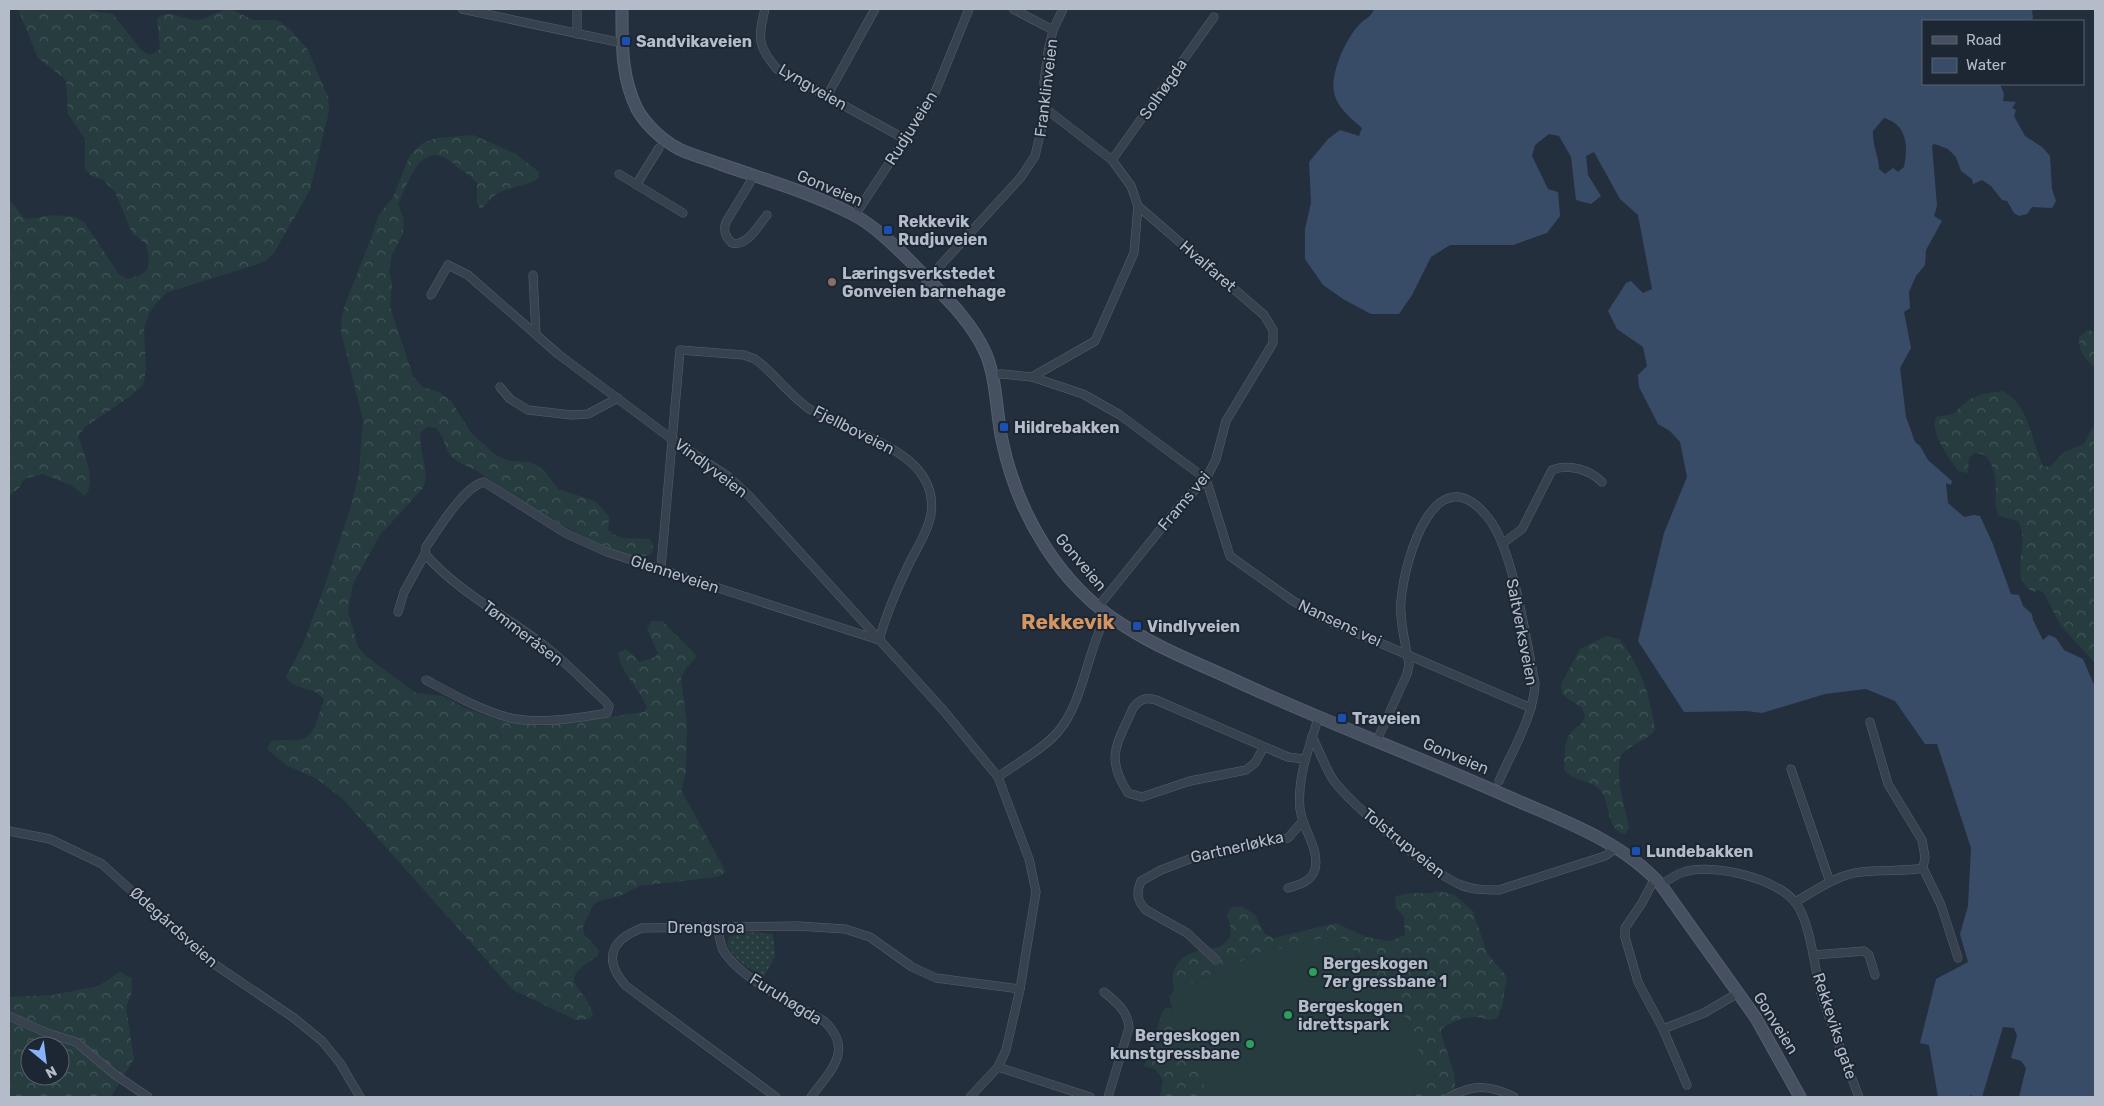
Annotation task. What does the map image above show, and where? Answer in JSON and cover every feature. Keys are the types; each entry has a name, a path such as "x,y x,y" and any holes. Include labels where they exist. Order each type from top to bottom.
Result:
{"street":[{"path":"462,9 622,43"},
{"path":"576,9 577,34"},
{"name":"Gonveien","path":"622,9 624,72 628,90 639,112 654,131 679,149 828,202 855,215 892,244 928,280 975,334 986,354 992,376 1001,438 1020,501 1051,556 1069,578 1102,611 1152,643 1318,718 1378,740 1583,830 1616,848 1658,882 1738,993 1775,1049 1800,1097"},
{"name":"Lyngveien","path":"765,9 760,40 765,55 777,69 905,139"},
{"path":"827,96 875,9"},
{"name":"Rudjuveien","path":"855,215 934,95 969,9"},
{"path":"1013,9 1053,30"},
{"name":"Franklinveien","path":"928,280 1029,168 1039,145 1046,109 1044,82 1053,30 1063,9"},
{"name":"Solhøgda","path":"1112,160 1214,17"},
{"path":"1032,377 1095,341 1134,253 1138,206 1131,186 1112,160 1046,109"},
{"path":"636,185 659,148"},
{"path":"619,174 682,213"},
{"path":"754,176 726,222 724,228 727,239 732,243 741,243 748,238 767,215"},
{"name":"Hvalfaret","path":"1138,206 1248,300 1264,315 1273,330"},
{"name":"Vindlyveien","path":"431,295 448,265 468,275 536,335 673,440 729,477 750,496 944,712 998,777"},
{"path":"532,275 536,335"},
{"name":"Frams vei","path":"1102,611 1180,505 1206,479 1216,459 1226,421 1272,343 1273,330"},
{"name":"Fjellboveien","path":"673,440 680,350 744,355 755,359 811,410 894,449 911,462 920,473 928,489 931,514 879,640"},
{"path":"992,376 1002,374 1032,377 1083,394 1120,415 1206,479"},
{"path":"500,387 510,399 528,410 572,415 588,414 618,398"},
{"path":"661,567 673,440"},
{"path":"1502,544 1522,529 1552,470 1557,468 1584,470 1596,475 1602,482"},
{"name":"Nansens vei","path":"1206,479 1230,556 1293,601 1329,621 1530,708"},
{"name":"Glenneveien","path":"425,554 426,547 460,501 472,489 484,482 567,534 607,552 661,567 879,640"},
{"name":"Saltverksveien","path":"1407,654 1400,602 1418,534 1424,520 1438,504 1451,498 1459,497 1474,504 1490,520 1502,544 1514,584 1535,683 1535,696 1499,781"},
{"path":"398,612 404,592 418,571 425,554"},
{"name":"Tømmeråsen","path":"425,554 443,572 545,646 609,706 607,713 558,720 509,717 467,702 426,680"},
{"path":"970,1097 998,1066 1008,1043 1020,989 1036,892 1029,859 998,777 1023,760 1061,729 1070,713 1099,627 1102,611"},
{"path":"1378,740 1407,674 1407,654"},
{"path":"1264,747 1254,763 1246,770 1190,780 1142,797 1128,793 1122,783 1114,758 1134,708 1138,701 1148,698 1288,757 1304,759"},
{"path":"1288,888 1302,884 1315,869 1314,852 1302,822 1299,807 1304,759 1318,718"},
{"path":"1870,722 1888,784 1922,840 1925,857 1923,868 1941,905 1958,958"},
{"name":"Tolstrupveien","path":"1312,736 1334,780 1353,802 1441,875 1462,885 1481,890 1499,890 1605,856 1616,848"},
{"path":"1791,769 1830,882"},
{"name":"Gartnerløkka","path":"1216,960 1187,933 1140,905 1137,897 1141,882 1161,870 1195,856 1288,838 1302,822"},
{"name":"Ødegårdsveien","path":"9,831 50,839 102,864 208,960 294,1018 322,1041 340,1063 360,1097"},
{"path":"1687,1085 1663,1029 1635,976 1625,937 1625,928 1658,882 1683,872 1704,870 1731,872 1770,884 1795,902 1830,882 1860,872 1908,871 1923,868"},
{"name":"Rekkeviks gate","path":"1795,902 1814,955 1821,992 1859,1097"},
{"name":"Drengsroa","path":"776,1097 626,986 614,970 612,961 615,946 627,934 642,928 798,926 845,929 870,937 912,967 936,978 1020,989"},
{"name":"Furuhøgda","path":"717,927 722,948 733,964 832,1029 838,1041 839,1057 811,1097"},
{"name":"Rekkeviks gate","path":"1814,955 1864,951 1869,956 1875,975"},
{"path":"1104,992 1121,1007 1128,1017 1129,1028 1108,1097"},
{"path":"1663,1029 1704,1013 1738,993"},
{"path":"9,1016 47,1033 76,1042 114,1074 148,1097"},
{"path":"998,1066 1090,1097"},
{"path":"1450,1097 1462,1090 1485,1087 1514,1097"}],"green space":[{"path":"18,9 81,9 113,14 142,51 150,55 160,49 157,18 162,15 172,14 198,20 231,9 253,20 277,20 290,29 308,50 328,97 329,111 310,190 274,253 265,261 252,266 168,292 150,312 144,328 146,370 143,385 128,398 85,427 78,436 90,475 89,490 85,496 72,486 43,474 24,479 20,487 9,496 9,199 23,217 28,219 53,215 75,217 84,222 119,274 128,279 140,275 147,270 149,260 146,244 132,233 115,192 103,180 90,175 85,169 85,139 68,114 66,80 38,58"},
{"path":"473,135 516,154 539,172 539,178 500,192 481,209 477,204 477,183 444,158 435,155 426,158 412,173 398,205 404,218 403,233 392,255 389,270 392,284 390,307 413,376 423,387 441,393 451,401 472,434 497,456 510,461 531,462 544,470 558,489 595,501 609,516 608,530 623,538 650,539 653,546 652,553 639,556 618,552 565,527 479,472 461,464 450,454 436,428 427,427 421,432 420,439 426,474 423,488 380,535 353,584 348,611 358,647 366,656 416,693 443,696 465,708 499,720 541,726 644,712 647,707 622,667 618,653 626,649 640,662 655,657 658,653 647,629 651,621 662,621 695,654 696,658 686,668 681,679 687,723 686,773 681,790 726,872 717,877 639,886 620,896 599,901 593,905 583,927 584,934 599,950 598,956 584,965 574,979 575,984 589,1004 593,1015 588,1019 576,1020 513,990 343,799 317,779 286,765 268,750 268,746 272,741 296,740 308,736 315,725 324,700 316,692 294,685 286,677 303,644 324,588 351,506 359,472 363,420 341,331 342,315 346,302 378,216 393,197 410,155 421,144 436,138"},
{"path":"2088,330 2095,332 2095,367 2087,361 2080,347 2079,337"},
{"path":"2002,391 2019,405 2024,414 2043,466 2050,467 2064,452 2084,444 2095,423 2095,663 2061,626 2043,592 2038,590 2033,592 2025,585 2021,577 2020,568 2022,530 2018,521 1999,516 1994,471 1991,463 1985,455 1975,453 1969,458 1968,473 1958,471 1938,438 1935,424 1936,417 1953,414 1968,400 1982,394"},
{"path":"1606,636 1619,639 1639,670 1651,706 1655,730 1648,737 1624,752 1620,758 1619,777 1629,828 1625,834 1614,827 1604,797 1598,787 1573,777 1564,770 1565,746 1568,737 1581,724 1585,716 1582,708 1562,694 1561,684 1580,649"},
{"path":"1438,891 1454,895 1473,911 1487,953 1507,977 1502,1007 1497,1018 1489,1020 1467,1017 1441,1029 1454,1073 1456,1097 1415,1097 1414,1087 1423,1079 1386,989 1372,980 1365,971 1359,957 1336,935 1277,950 1267,950 1174,991 1173,974 1178,962 1196,951 1221,946 1230,937 1231,928 1227,916 1230,908 1242,906 1255,915 1265,934 1274,938 1336,923 1366,937 1390,941 1405,935 1404,917 1396,908 1395,897"},
{"path":"746,932 773,934 775,956 764,977 743,964 727,945 729,937"},
{"name":"Bergeskogen idrettspark","path":"1336,935 1351,947 1367,973 1394,998 1401,1009 1423,1064 1423,1079 1414,1087 1414,1097 1209,1097 1175,1021 1169,996 1174,991 1267,950 1277,950"},
{"path":"120,972 132,978 132,992 126,1007 134,1059 111,1097 9,1097 9,997 53,995 98,986"},
{"path":"1167,1007 1172,1009 1209,1097 1160,1097 1163,1080 1155,1069 1144,1066 1152,1047 1162,1012"}],"water":[{"path":"1374,9 2035,9 2032,11 2033,18 2031,20 1922,20 1922,85 2000,85 2004,94 2003,101 2016,102 2012,108 2016,110 2014,116 2025,136 2042,147 2050,156 2052,189 2056,201 2052,208 2032,207 2027,214 2019,216 2014,213 2007,201 2002,200 1991,186 1982,180 1973,184 1972,179 1961,171 1956,157 1948,149 1935,144 1932,145 1937,206 1934,216 1942,221 1926,250 1925,265 1916,276 1909,292 1910,308 1904,312 1911,348 1900,368 1906,417 1915,442 1920,446 1928,460 1952,481 1951,485 1946,483 1948,503 1964,517 1980,516 1992,542 2011,594 2019,595 2023,606 2032,614 2043,640 2049,635 2056,638 2064,650 2083,659 2095,687 2095,1097 2019,1097 2026,1068 2021,1061 2011,1058 2017,1036 2014,1028 2003,1027 1982,1097 1971,1097 1972,1095 1966,1097 1938,1097 1929,1045 1920,1043 1936,979 1968,962 1960,934 1968,906 1971,848 1937,744 1925,744 1895,701 1866,689 1825,694 1762,713 1747,711 1684,712 1638,641 1664,533 1687,477 1680,442 1670,431 1658,424 1639,387 1638,375 1647,366 1643,347 1617,329 1608,311 1626,283 1631,281 1643,293 1652,289 1638,215 1620,199 1594,152 1586,156 1588,175 1601,196 1591,204 1576,200 1571,157 1559,136 1549,134 1535,145 1532,156 1548,189 1558,192 1560,216 1547,233 1513,245 1450,245 1431,257 1412,295 1399,314 1371,314 1343,299 1323,285 1305,259 1305,229 1311,203 1309,162 1328,139 1340,130 1359,136 1362,128 1338,103 1333,84 1344,47 1359,25 1370,16","holes":["1884,118 1898,126 1905,138 1904,167 1898,172 1893,168 1885,174 1879,169 1873,131"]}],"place":[{"name":"Sandvikaveien","path":"626,41"},
{"name":"Rekkevik Rudjuveien","path":"888,230"},
{"name":"Læringsverkstedet Gonveien barnehage","path":"832,282"},
{"name":"Hildrebakken","path":"1004,427"},
{"name":"Vindlyveien","path":"1137,626"},
{"name":"Traveien","path":"1342,718"},
{"name":"Lundebakken","path":"1636,851"},
{"name":"Bergeskogen 7er gressbane 1","path":"1313,972"},
{"name":"Bergeskogen idrettspark","path":"1288,1015"},
{"name":"Bergeskogen kunstgressbane","path":"1250,1044"}],"district":[{"name":"Rekkevik","path":"1068,621"}]}
